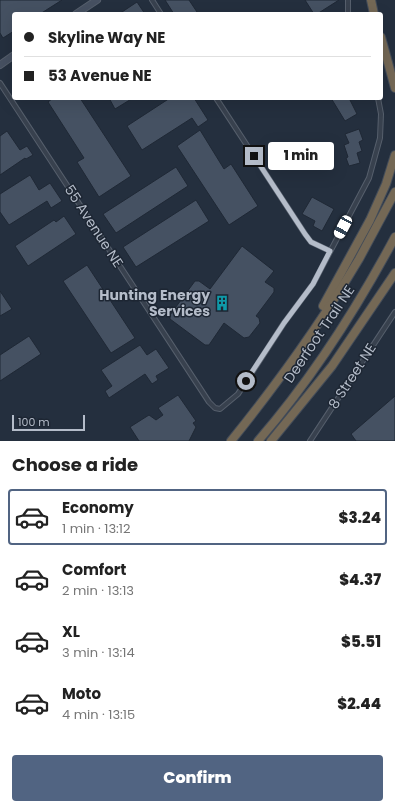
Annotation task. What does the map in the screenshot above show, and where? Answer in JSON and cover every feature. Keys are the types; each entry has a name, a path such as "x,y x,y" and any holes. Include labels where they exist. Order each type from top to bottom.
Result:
{"highway":[{"path":"371,0 374,12"},
{"path":"375,0 375,12"},
{"path":"383,44 395,88"},
{"path":"314,329 325,302 370,220 386,184 395,155"},
{"name":"Deerfoot Trail NE","path":"231,441 314,329 359,259 395,192"},
{"name":"Deerfoot Trail NE","path":"258,441 293,397 334,339 381,263 395,237"},
{"path":"332,366 395,266"},
{"path":"270,441 299,409 332,366 395,273"}],"street":[{"path":"79,12 97,0"},
{"path":"152,0 161,12"},
{"path":"348,0 348,12"},
{"path":"0,65 12,56"},
{"name":"55 Avenue NE","path":"0,83 209,402 215,408 220,409 238,394 284,323 313,284 330,251"},
{"path":"217,100 305,234 311,242 330,251 371,172 380,128 378,100"},
{"name":"8 Street NE","path":"310,441 395,312"}],"building":[{"path":"0,0 62,0 43,12 12,12 12,32 3,38 0,33"},
{"path":"165,0 189,0 197,12 173,12"},
{"path":"305,0 339,0 320,12 313,12"},
{"path":"137,2 144,12 122,12"},
{"path":"50,100 81,100 131,176 99,197 77,162 84,158 48,102"},
{"path":"110,100 130,100 115,109"},
{"path":"167,100 195,100 208,120 198,127 192,118 142,150 127,126"},
{"path":"332,100 350,100 357,114 345,121"},
{"path":"359,129 363,140 359,142 362,151 357,153 360,163 349,166 344,145 349,143 345,134"},
{"path":"200,130 224,169 231,164 258,206 229,225 177,146"},
{"path":"7,131 20,150 27,146 33,155 26,159 25,158 0,175 0,136"},
{"path":"176,167 188,186 116,233 103,214"},
{"path":"30,175 39,190 50,183 62,201 51,208 47,201 9,225 0,212 0,194"},
{"path":"312,197 334,209 322,231 313,226 315,221 302,214"},
{"path":"196,200 209,221 136,267 123,247"},
{"path":"64,216 76,234 28,266 15,246 54,220 56,222"},
{"name":"Hunting Energy Services","path":"242,246 274,271 265,282 274,288 274,292 256,316 259,318 260,323 249,337 244,338 224,323 209,345 205,345 170,319 170,315 195,281 199,281 210,289"},
{"path":"87,265 135,338 111,353 63,281"},
{"path":"0,291 12,309 0,316"},
{"path":"29,336 41,354 0,381 0,355"},
{"path":"140,345 147,355 156,349 169,368 156,376 158,380 152,384 145,374 109,398 105,391 112,386 101,370"},
{"path":"178,395 196,421 193,423 196,427 189,441 139,441 130,427 149,415 156,420 163,415 158,408"},
{"path":"395,396 395,441 356,441 351,434"}],"place":[{"name":"Hunting Energy Services","path":"222,303"}],"route":[{"path":"246,381 284,323 313,284 330,251 311,242 254,156"}]}
